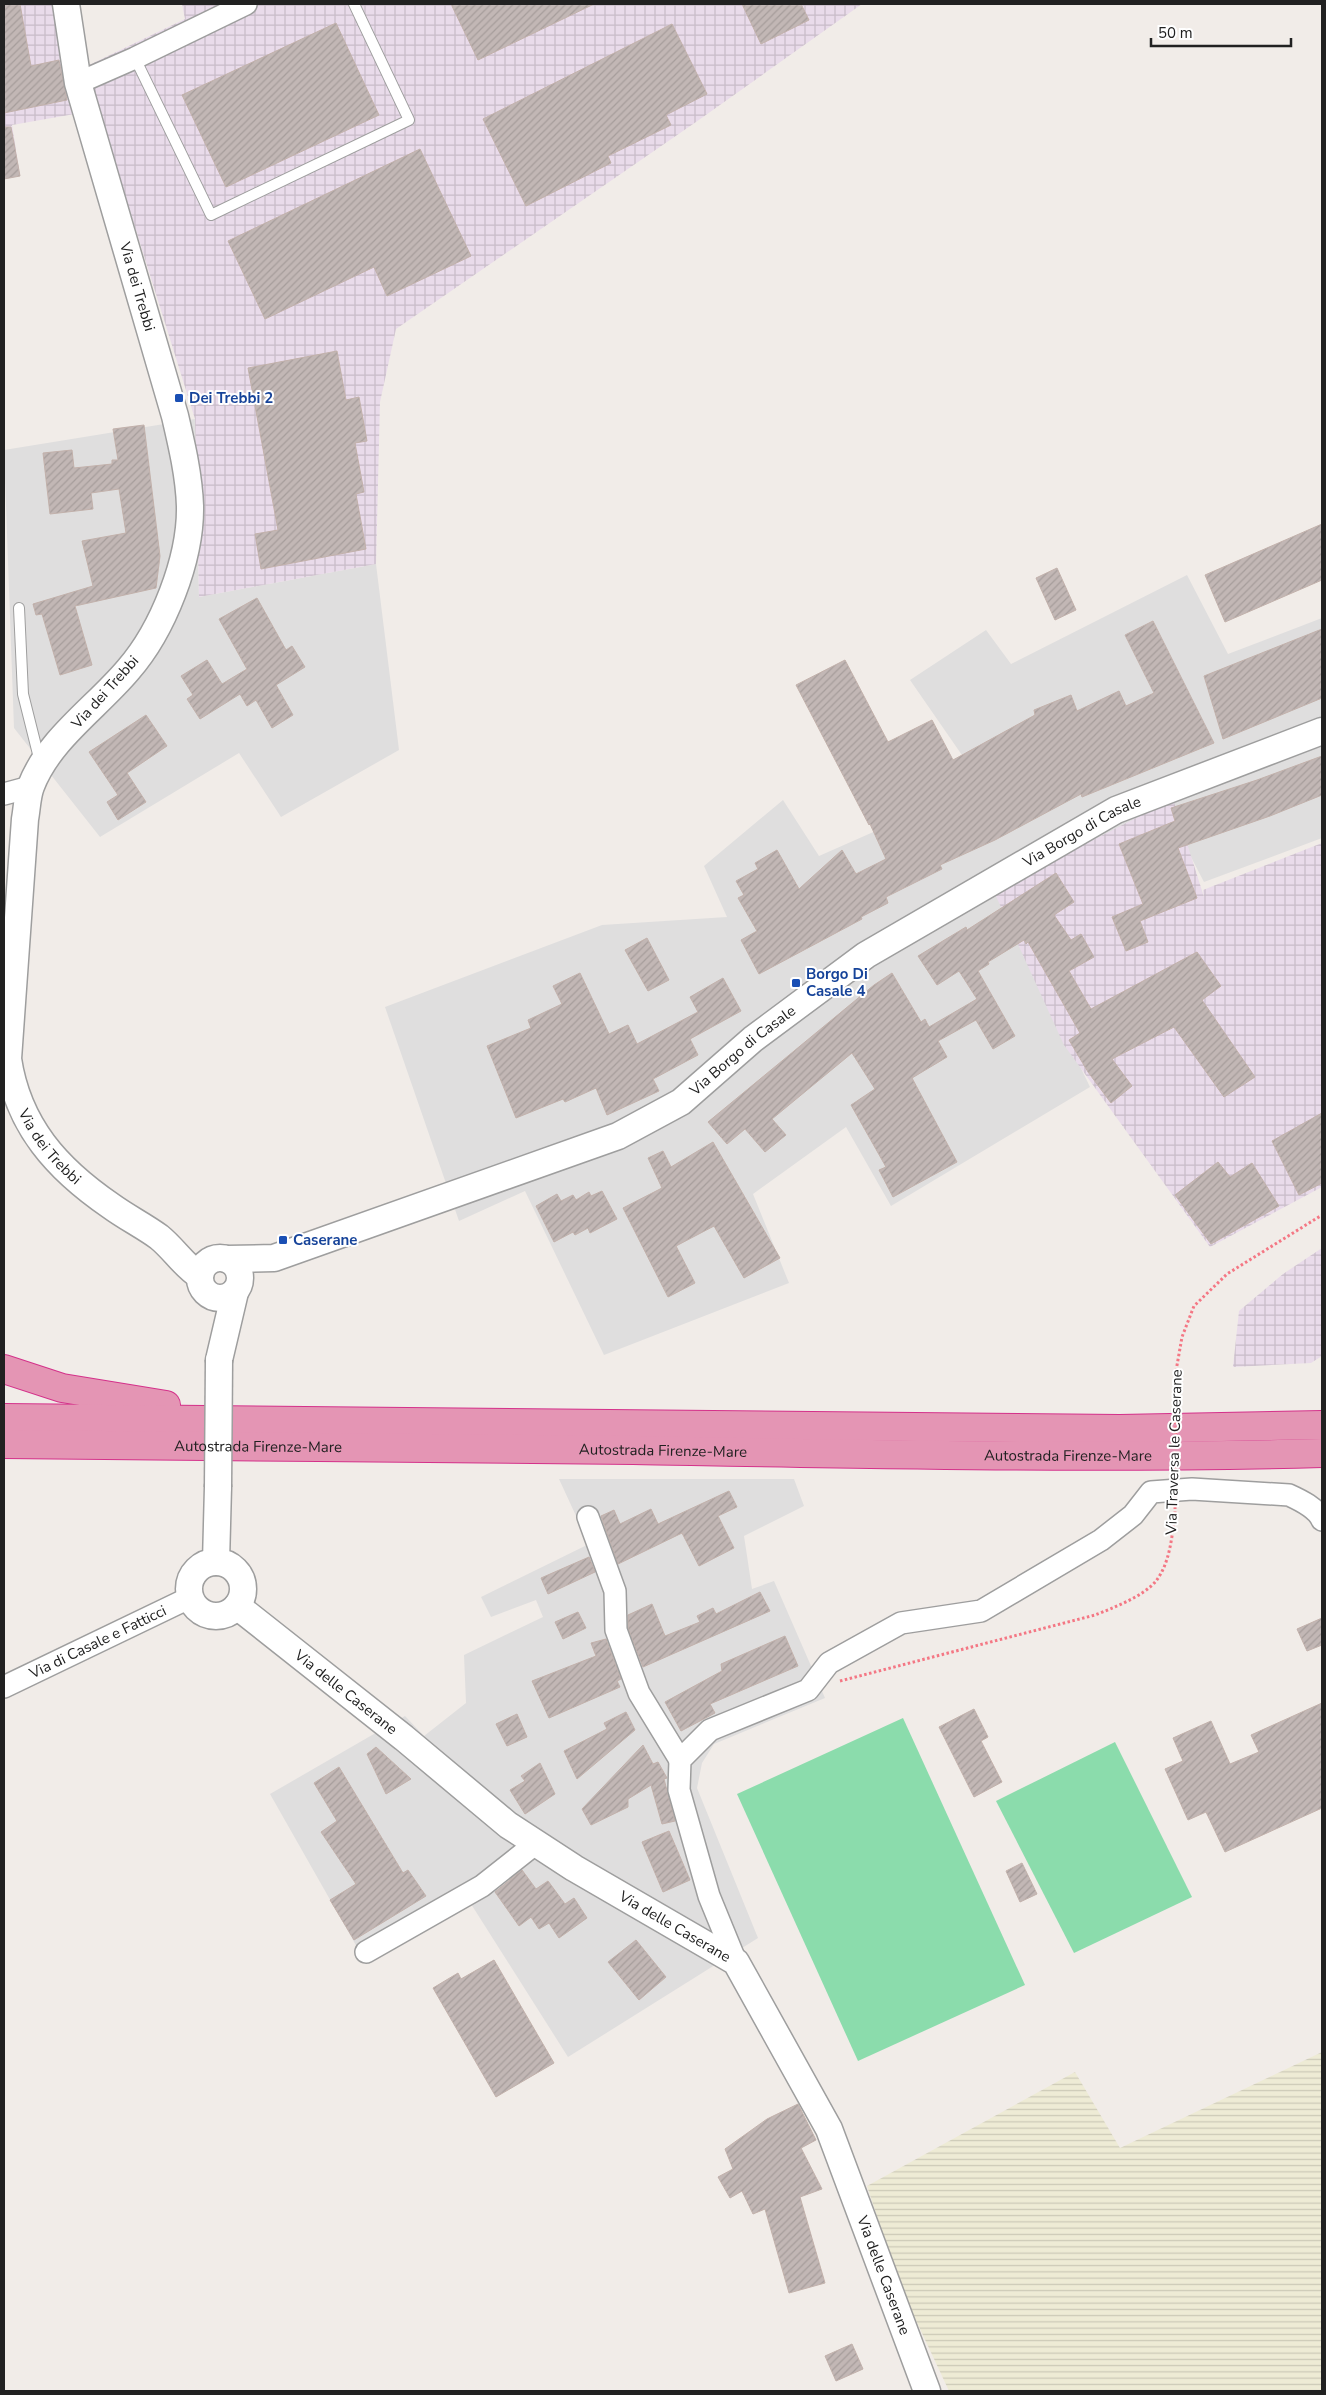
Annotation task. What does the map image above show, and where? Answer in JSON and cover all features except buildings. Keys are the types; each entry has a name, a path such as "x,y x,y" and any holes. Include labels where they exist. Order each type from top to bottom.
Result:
{"highway":[{"path":"4,1369 62,1388 106,1396 287,1420"},
{"name":"Autostrada Firenze-Mare","path":"4,1418 1120,1429 1322,1425"},
{"name":"Autostrada Firenze-Mare","path":"4,1444 634,1450 975,1457 1160,1457 1322,1453"}],"street":[{"name":"Via dei Trebbi","path":"66,4 78,83 175,416 187,472 190,507 188,531 175,583 154,633 129,670 53,748 35,776 25,819 10,1001 8,1059 10,1076 25,1117 36,1137 53,1158 88,1190 159,1237 193,1272 213,1272"},
{"path":"78,83 136,58 246,4"},
{"name":"Via Borgo di Casale","path":"213,1272 274,1258 618,1136 681,1102 753,1039 866,954 1116,810 1322,732"},
{"path":"4,794 35,776"},
{"name":"Via Borgo di Casale","path":"237,1288 274,1258"},
{"path":"213,1272 219,1298 225,1298 237,1288"},
{"path":"213,1272 219,1360 216,1562"},
{"path":"219,1360 237,1288"},
{"path":"680,1760 710,1730 808,1690 829,1663 901,1623 981,1611 1101,1540 1132,1515 1151,1492 1192,1489 1289,1495 1302,1501 1320,1516 1322,1520"},
{"path":"588,1517 615,1591 616,1630 639,1693 680,1760 679,1790 709,1896 736,1962"},
{"path":"216,1562 230,1566 240,1577 243,1592 238,1606 224,1615 216,1616 200,1610 191,1597 190,1589 195,1574 200,1568 216,1562"},
{"name":"Via di Casale e Fatticci","path":"4,1687 191,1597"},
{"name":"Via delle Caserane","path":"238,1606 508,1825 535,1844 736,1962 829,2129 927,2391"},
{"path":"366,1952 482,1886 535,1844"}],"lane":[{"path":"136,58 211,216 409,120 354,4"},
{"path":"19,608 23,694 35,776"}],"path":[{"name":"Via Traversa le Caserane","path":"878,1670 1095,1616 1128,1602 1156,1582 1169,1554 1175,1514 1176,1371 1182,1337 1194,1306 1227,1274 1322,1215"}],"shaded area":[{"path":"4,4 66,4 86,112 12,125 20,176 4,179"},
{"path":"182,4 862,4 696,122 396,329 380,402 376,564 199,597 195,419 85,67 185,19"},
{"path":"195,419 199,597 376,564 399,750 281,817 239,753 100,837 14,728 4,450"},
{"path":"1187,575 1228,654 1322,618 1322,838 1204,882 1167,811 1065,1035 1090,1087 891,1206 846,1127 753,1194 789,1283 604,1355 525,1191 459,1221 385,1007 602,925 727,917 704,866 783,800 819,856 982,784 910,680 986,630 1011,664"},
{"path":"1173,799 1204,897 1203,890 1322,843 1322,1187 1210,1247 1064,1045 995,894 1023,876"},
{"path":"1322,1248 1322,1356 1311,1363 1233,1367 1239,1311 1283,1274"},
{"path":"559,1479 794,1479 804,1506 744,1536 752,1589 774,1581 825,1698 714,1744 702,1763 697,1788 758,1938 568,2057 471,1904 366,1963 270,1794 405,1716 424,1736 466,1703 464,1655 543,1617 536,1600 491,1617 481,1597 589,1544"},
{"path":"1322,2052 1322,2391 949,2391 900,2286 867,2186 1075,2072 1120,2148"}],"green space":[{"path":"903,1718 1025,1985 858,2061 737,1794"},
{"path":"1115,1742 1192,1897 1074,1953 996,1801"}],"place":[{"name":"Dei Trebbi 2","path":"179,398"},
{"name":"Borgo Di Casale 4","path":"796,983"},
{"name":"Caserane","path":"283,1240"}]}
